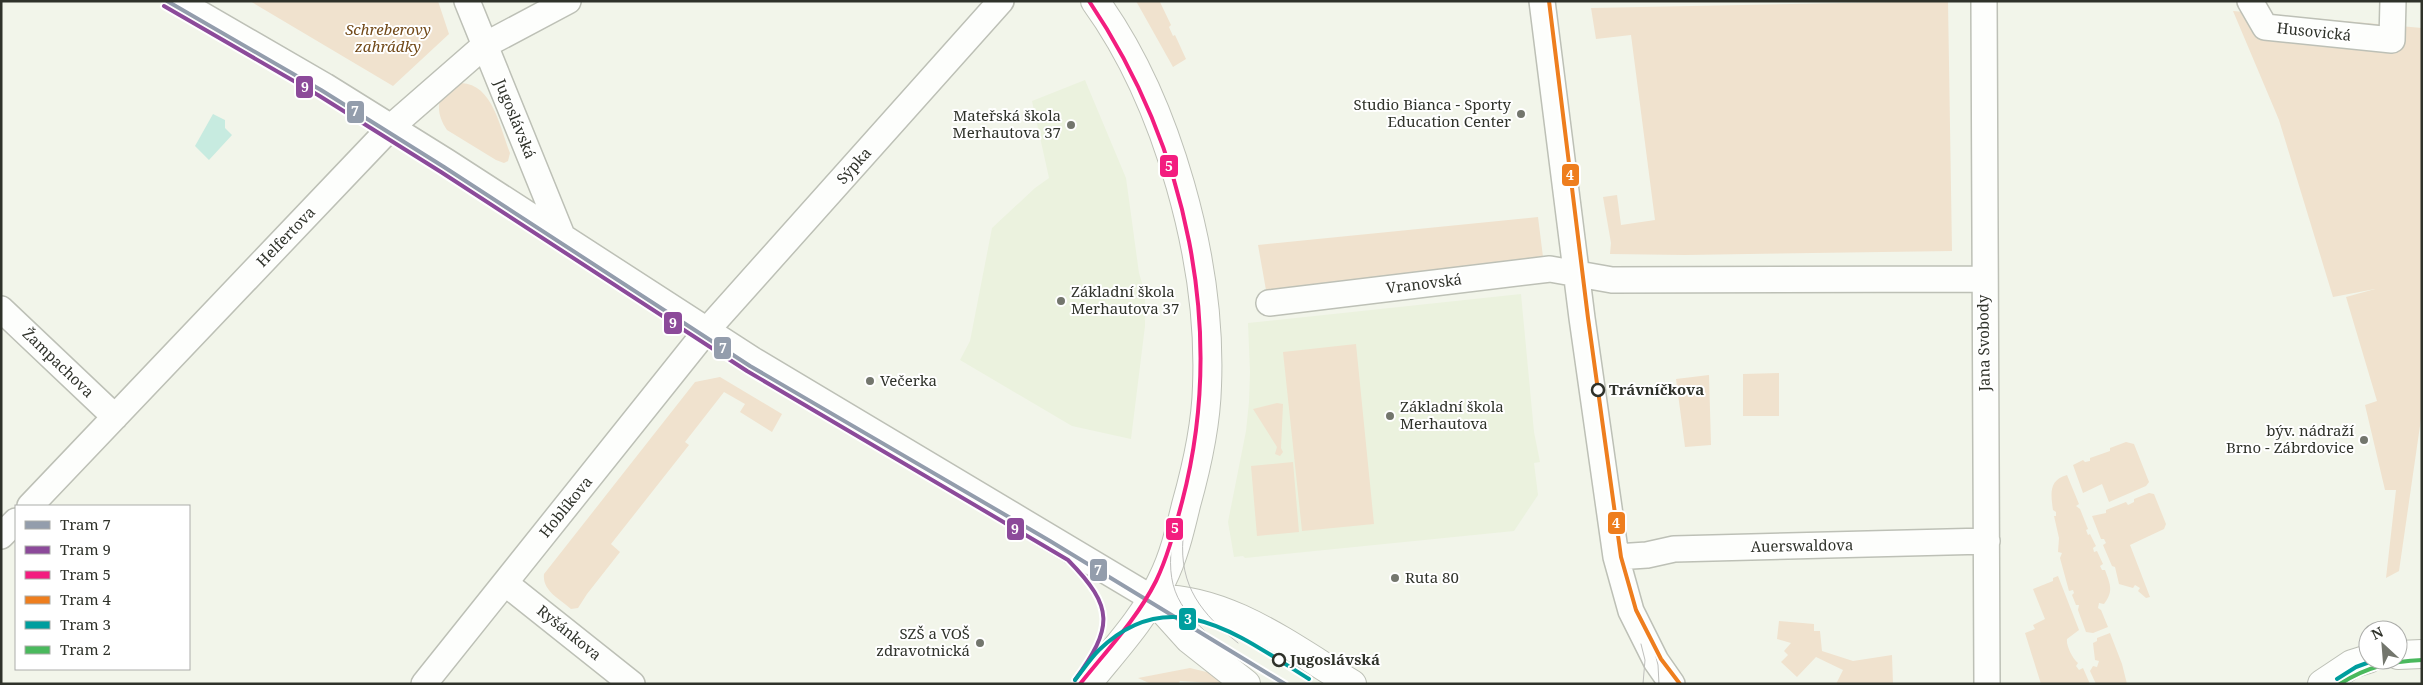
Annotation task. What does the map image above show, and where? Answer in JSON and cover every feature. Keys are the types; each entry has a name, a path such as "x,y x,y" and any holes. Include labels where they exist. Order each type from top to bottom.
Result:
{"street":[{"path":"178,1 391,127 753,360 1153,599 1190,638 1246,684"},
{"name":"Jugoslávská","path":"467,1 563,238"},
{"name":"Helfertova","path":"31,505 391,127 485,45 568,1"},
{"name":"Sýpka","path":"707,330 1001,1"},
{"path":"1087,684 1153,599 1176,544 1199,453 1207,388 1206,320 1195,250 1184,200 1154,106 1131,60 1095,1"},
{"path":"1542,1 1596,420 1616,557 1631,611 1656,661 1672,684"},
{"name":"Jana Svobody","path":"1984,1 1984,279 1988,542 1986,684"},
{"name":"Husovická","path":"2250,1 2265,28 2392,40 2393,1"},
{"name":"Vranovská","path":"1269,302 1542,270 1578,275"},
{"path":"1578,275 1612,280 1984,279"},
{"name":"Žampachova","path":"1,309 115,417"},
{"name":"Hoblíkova","path":"424,684 707,330"},
{"path":"1,536 15,522"},
{"name":"Auerswaldova","path":"1616,557 1648,555 1674,549 1988,542"},
{"name":"Ryšánkova","path":"505,583 632,684"},
{"path":"1153,599 1179,600 1199,604 1240,619 1274,636 1352,684"},
{"path":"2322,684 2352,664 2358,662"}],"shaded area":[{"name":"Základní škola Merhautova 37","path":"1085,80 1126,178 1139,273 1145,293 1145,326 1131,439 1072,426 960,360 970,341 992,228 1035,188 1049,178 1032,101"},
{"name":"Základní škola Merhautova","path":"1521,294 1534,432 1540,462 1534,463 1538,495 1514,531 1245,558 1243,556 1234,557 1228,522 1246,431 1249,402 1248,323"}],"green space":[{"name":"Schreberovy zahrádky","path":"250,1 438,1 449,34 393,86"},
{"path":"1136,1 1160,2 1171,25 1169,27 1173,36 1175,35 1186,59 1173,67"},
{"path":"1948,1 1952,251 1685,255 1610,254 1611,243 1603,197 1617,195 1621,225 1655,220 1631,35 1596,39 1591,8"},
{"path":"2233,11 2422,28 2422,412 2399,571 2386,578 2396,490 2385,490 2365,405 2377,401 2346,297 2375,289 2333,297 2279,120"},
{"path":"461,83 472,85 488,99 499,120 510,153 508,161 504,163 496,160 447,130 440,115 440,102 442,96 447,91"},
{"path":"1538,217 1543,257 1266,290 1258,245"},
{"path":"1356,344 1374,524 1302,531 1283,352"},
{"path":"1779,373 1779,416 1743,416 1743,374"},
{"path":"1709,375 1711,445 1685,447 1676,379"},
{"path":"720,377 782,414 772,432 740,412 745,404 724,392 685,442 689,445 611,544 620,552 578,608 571,609 549,590 544,580 544,574 695,382"},
{"path":"1277,403 1283,404 1281,448 1283,452 1280,456 1275,454 1277,447 1253,409"},
{"path":"2126,442 2134,444 2149,482 2146,486 2109,502 2102,484 2083,493 2073,465 2083,460 2085,462 2090,461 2090,458 2110,451 2110,448"},
{"path":"1293,462 1299,532 1257,536 1251,466"},
{"path":"2067,475 2079,504 2076,506 2080,509 2088,529 2086,530 2088,535 2090,534 2096,546 2093,548 2094,552 2097,551 2103,564 2100,566 2102,570 2105,570 2110,583 2109,595 2104,604 2099,603 2098,608 2101,610 2108,627 2093,633 2086,632 2078,610 2079,605 2076,605 2072,595 2074,593 2073,590 2069,591 2060,558 2062,553 2058,552 2059,538 2054,516 2056,516 2056,512 2053,510 2052,489 2057,480"},
{"path":"2149,493 2154,494 2166,524 2164,529 2130,545 2150,597 2146,598 2138,591 2140,588 2135,585 2133,588 2119,584 2115,567 2112,566 2103,545 2106,543 2104,539 2101,539 2092,516 2106,513 2106,510 2126,502 2128,505 2134,502 2134,499"},
{"path":"2058,576 2079,630 2067,639 2067,645 2078,663 2076,666 2079,670 2083,668 2090,684 2041,684 2025,633 2035,629 2033,625 2045,619 2033,589 2053,581 2053,578"},
{"path":"1779,621 1814,624 1814,631 1820,631 1822,651 1853,661 1892,655 1893,684 1836,684 1843,670 1816,657 1797,677 1781,662 1788,655 1784,651 1791,643 1777,639"},
{"path":"2110,633 2122,664 2127,684 2096,684 2090,671 2093,666 2097,667 2099,661 2095,660 2093,643 2097,641 2097,638"},
{"path":"1190,668 1219,675 1231,684 1180,681 1178,684 1151,684 1138,678"}],"water":[{"path":"213,114 225,120 225,128 232,135 209,160 195,146"}],"pier":[{"path":"2422,617 2422,679 2417,680 2417,631 2415,618"}],"tram line":[{"name":"7","path":"167,1 321,90 444,167 750,366 1050,541 1285,684"},
{"name":"5","path":"1080,684 1140,608 1156,581 1164,562 1182,502 1195,437 1200,372 1198,306 1189,242 1173,178 1151,117 1123,57 1089,1"},
{"name":"4","path":"1549,1 1588,318 1621,557 1636,610 1661,659 1680,684"},
{"name":"9","path":"164,6 318,95 441,172 747,371 1068,560 1094,592 1101,605 1103,618 1102,631 1097,646 1075,680"},
{"path":"1173,535 1171,570 1173,585 1178,597 1194,620 1220,644"},
{"path":"1183,538 1185,571 1189,585 1204,610 1238,643"},
{"name":"3","path":"1075,680 1099,650 1126,629 1153,619 1180,617 1206,622 1232,633 1309,679"},
{"path":"1641,644 1645,660 1643,684"},
{"path":"1653,645 1658,665 1659,684"},
{"name":"2","path":"2340,684 2369,669 2400,662 2422,660"},
{"name":"3","path":"2337,679 2358,666"}],"place":[{"name":"Studio Bianca - Sporty Education Center","path":"1521,114"},
{"name":"Mateřská škola Merhautova 37","path":"1071,125"},
{"name":"Základní škola Merhautova 37","path":"1061,301"},
{"name":"Večerka","path":"870,381"},
{"name":"Trávníčkova","path":"1598,390"},
{"name":"Základní škola Merhautova","path":"1390,416"},
{"name":"býv. nádraží Brno - Zábrdovice","path":"2364,440"},
{"name":"Ruta 80","path":"1395,578"},
{"name":"SZŠ a VOŠ zdravotnická","path":"980,643"},
{"name":"Jugoslávská","path":"1279,660"}]}
